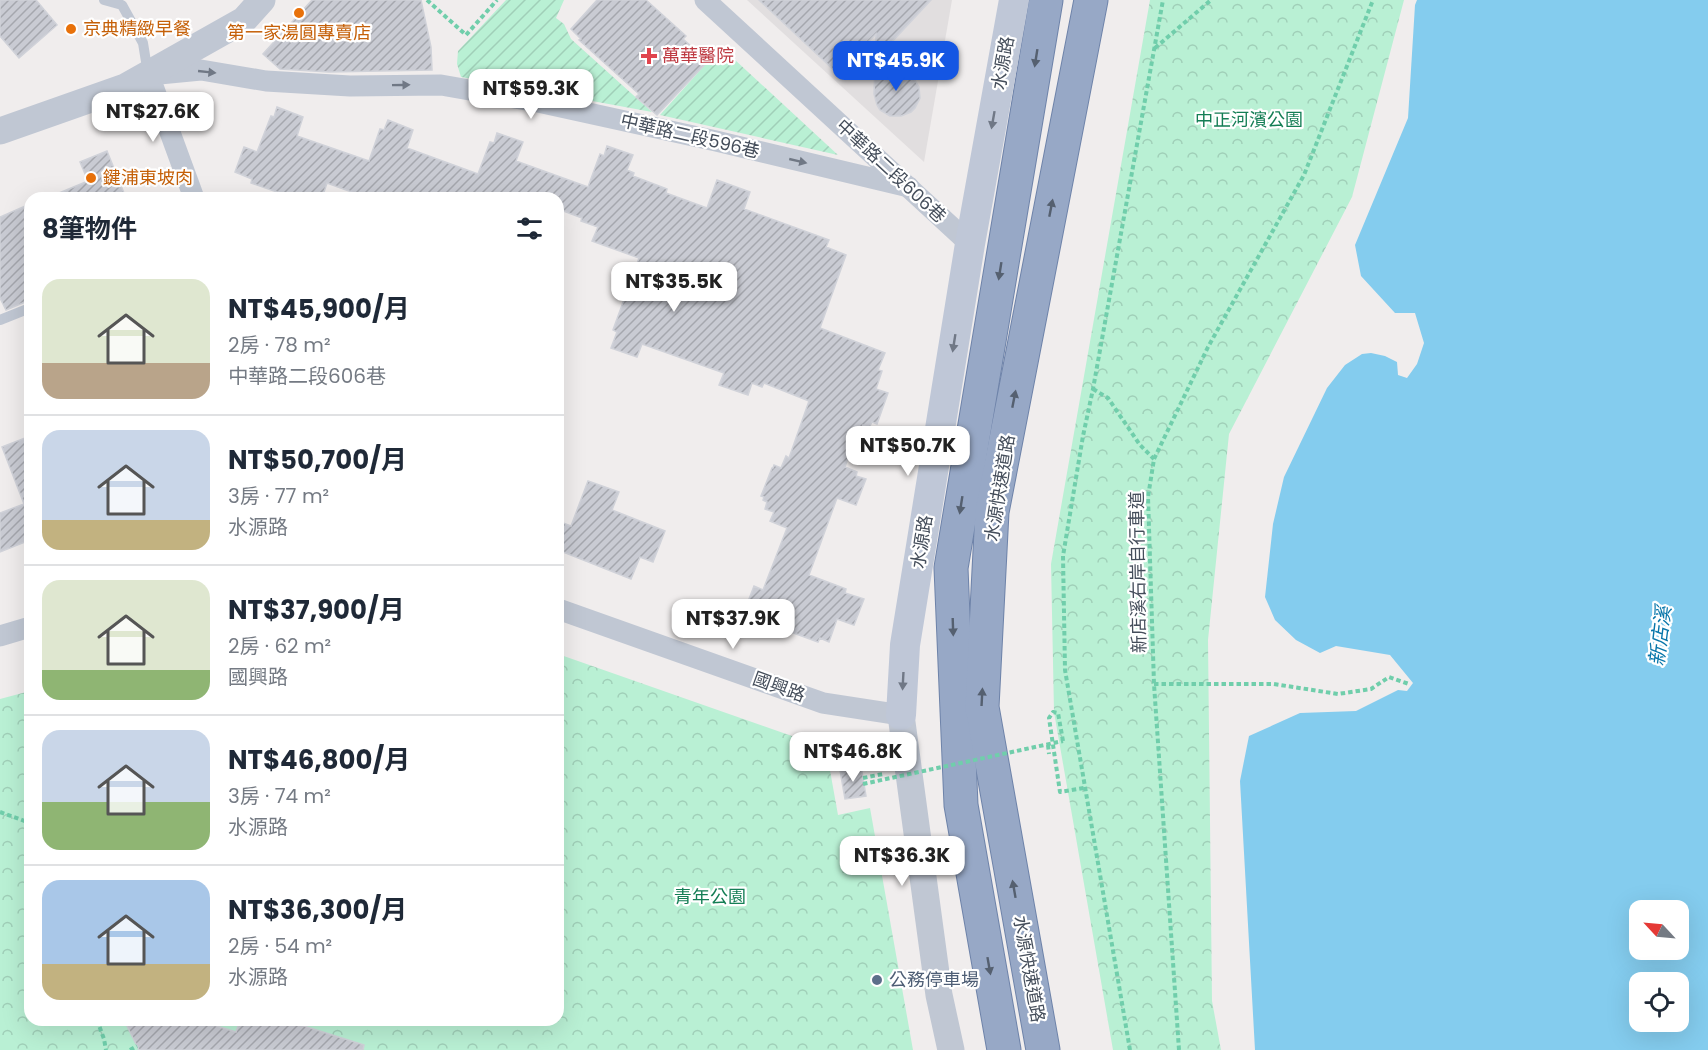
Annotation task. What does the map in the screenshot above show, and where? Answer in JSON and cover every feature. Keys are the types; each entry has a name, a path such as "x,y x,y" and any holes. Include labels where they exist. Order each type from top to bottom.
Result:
{"highway":[{"name":"水源快速道路","path":"1004,1050 961,805 951,568 1046,0"},
{"path":"1085,34 1086,0"},
{"name":"水源快速道路","path":"1043,1050 982,706 992,512 1091,0"}],"main road":[{"name":"水源路","path":"901,715 905,645 970,244 1014,0"}],"street":[{"path":"0,131 125,87 149,75 244,20 262,0"},
{"name":"中華路二段606巷","path":"705,0 970,244"},
{"name":"中華路二段596巷","path":"149,75 201,70 266,81 339,85 441,85 549,104 909,187"},
{"path":"149,75 192,192"},
{"name":"國興路","path":"564,611 823,703 901,715"},
{"path":"0,636 24,629"},
{"name":"水源路","path":"901,715 939,995 951,1050"}],"lane":[{"path":"104,0 122,3 142,43 149,75"},
{"path":"0,320 24,310"}],"path":[{"path":"427,0 466,35 497,0"},
{"path":"1130,1050 1065,670 1063,556 1163,0"},
{"path":"1155,48 1211,0"},
{"name":"新店溪右岸自行車道","path":"1179,1050 1154,684 1148,496 1154,459 1208,347 1304,175 1373,0"},
{"path":"1093,389 1108,398 1140,445 1154,459"},
{"path":"1154,684 1274,684 1338,694 1371,689 1389,677 1409,684"},
{"path":"889,772 863,781 1048,745 1063,741 1060,717 1058,713 1053,712 1049,718 1053,737 1054,750 1060,792 1084,788"},
{"path":"1048,745 1049,754 1049,751 1054,750"},
{"path":"841,764 840,760 882,760"},
{"path":"0,812 24,821"},
{"path":"99,1026 106,1050"},
{"path":"130,1050 137,1046"}],"shaded area":[{"path":"747,0 952,0 924,162"}],"green space":[{"path":"506,0 564,0 556,18 564,24 571,39 652,112 461,77 457,64 458,51"},
{"name":"中正河濱公園","path":"1150,0 1404,0 1352,197 1229,434 1208,640 1212,1001 1221,1050 1113,1050 1054,712 1051,564"},
{"path":"721,47 838,155 660,115"},
{"name":"青年公園","path":"564,656 826,748 838,815 870,808 913,1050 0,1050 0,699 24,693 24,1026 564,1026"}],"water":[{"name":"新店溪","path":"1417,0 1708,0 1708,1050 1255,1050 1240,781 1249,736 1300,713 1356,711 1398,690 1407,691 1413,683 1390,655 1336,646 1320,653 1296,640 1275,620 1265,597 1273,524 1284,477 1327,388 1345,365 1362,354 1385,356 1397,362 1398,375 1407,378 1417,364 1424,343 1415,313 1395,313 1361,276 1355,245 1408,118"}],"building":[{"path":"0,0 36,0 57,25 19,58 0,36"},
{"path":"312,0 421,0 431,47 432,70 329,72 280,69 263,54"},
{"name":"萬華醫院","path":"597,0 646,0 686,36 683,39 708,61 657,115 636,97 639,94 579,40 581,39 571,29"},
{"path":"759,0 931,0 875,60 876,34 837,73"},
{"path":"875,67 904,72 913,77 919,87 920,98 911,112 901,116 890,116 880,110 874,94"},
{"path":"277,107 303,117 297,136 369,161 380,129 384,130 388,120 413,130 407,148 478,174 490,142 494,143 497,133 523,142 516,161 588,187 600,154 604,156 607,146 633,155 627,170 634,173 633,176 667,189 666,193 707,208 717,180 750,192 744,209 829,240 826,247 846,255 820,328 885,353 878,370 882,371 876,389 888,393 877,424 872,422 869,428 863,425 862,429 858,428 845,467 857,472 856,476 866,479 856,505 837,498 809,575 846,589 845,593 864,599 854,625 837,619 829,642 820,638 818,642 761,621 762,618 744,612 754,586 763,590 787,528 770,521 774,512 765,509 767,502 761,496 774,465 781,468 786,456 789,458 809,401 764,383 762,387 752,383 748,395 719,385 724,373 642,344 637,357 611,348 617,332 613,330 639,258 592,241 598,227 564,211 564,192 352,192 327,183 324,192 277,192 251,183 252,179 235,172 244,147 257,152 271,116 274,117"},
{"path":"107,151 124,192 61,192 88,181 80,162"},
{"path":"24,207 24,302 6,310 0,298 0,217"},
{"path":"24,438 24,504 2,447"},
{"path":"588,481 619,492 612,510 665,531 653,562 640,557 631,579 564,552 564,523 571,526"},
{"path":"24,504 24,542 0,552 0,513"},
{"path":"861,766 866,796 845,799 840,770"},
{"path":"127,1026 217,1026 236,1032 238,1026 304,1026 364,1045 363,1050 139,1050"}],"place":[{"name":"第一家湯圓專賣店","path":"299,13"},
{"name":"京典精緻早餐","path":"71,29"},
{"name":"萬華醫院","path":"649,56"},
{"name":"鍵浦東坡肉","path":"91,178"},
{"name":"公務停車場","path":"877,980"}]}
